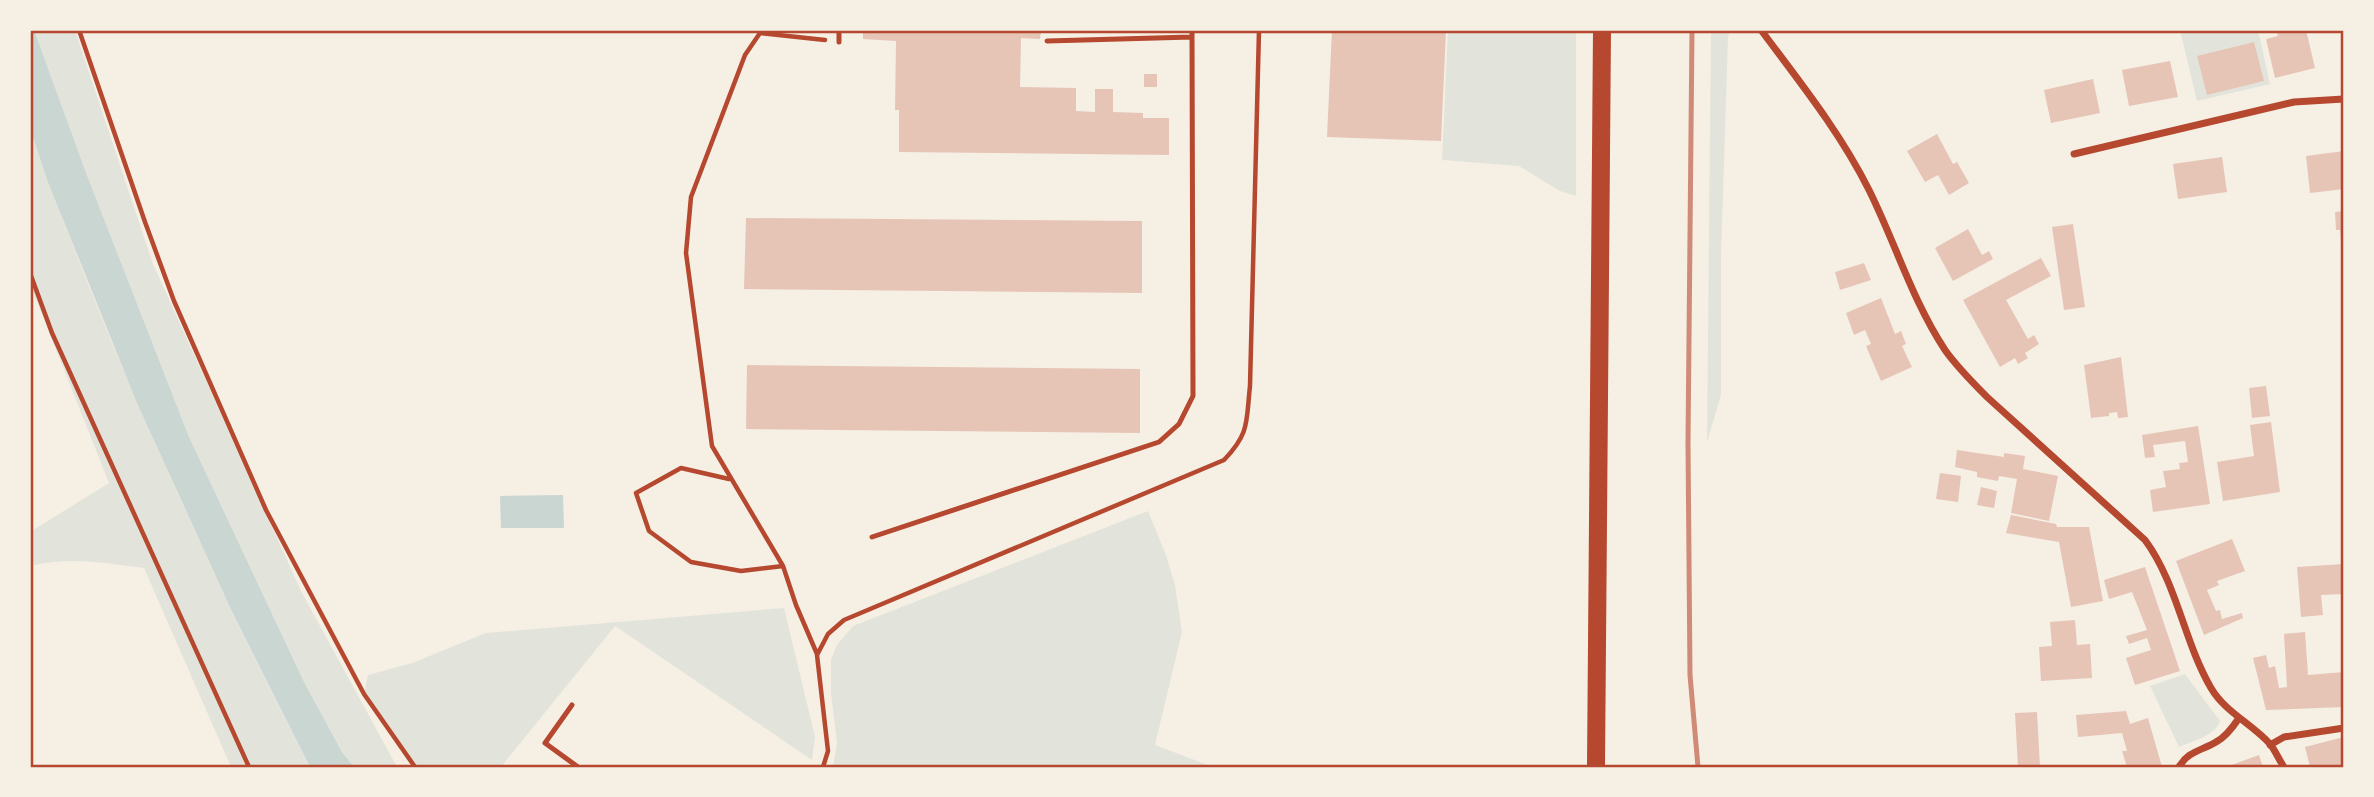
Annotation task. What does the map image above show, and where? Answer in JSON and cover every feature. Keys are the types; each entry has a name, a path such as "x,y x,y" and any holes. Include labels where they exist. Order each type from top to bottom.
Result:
{"main road":[{"path":"1596,767 1602,30"}],"street":[{"path":"1761,30 1855,166 1924,313 1944,349 1968,379 2145,540 2159,561 2206,677 2221,702 2270,745 2284,767"},
{"path":"2074,154 2294,102 2344,99"},
{"path":"2179,767 2191,753 2226,735 2239,718"},
{"path":"2270,745 2284,737 2344,728"}],"lane":[{"path":"839,30 839,42"},
{"path":"872,537 1159,442 1179,424 1193,396 1192,33 1047,41"},
{"path":"572,705 544,743 578,767"}],"path":[{"path":"79,30 174,301 265,510 364,694 415,767"},
{"path":"817,655 828,634 844,620 1224,460 1236,447 1245,432 1250,386 1259,30"},
{"path":"823,767 828,751 817,655 783,566 712,446 686,253 691,197 745,55 760,33 839,42"},
{"path":"30,273 52,333 249,767"},
{"path":"730,479 681,468 636,493 649,531 691,562 741,571 783,566"}],"shaded area":[{"path":"30,30 34,30 88,178 189,437 304,682 342,752 354,767 310,767 230,607 137,403 48,182 30,128"},
{"path":"34,30 75,30 153,264 302,593 397,767 354,767 342,752 304,682 189,437 88,178"},
{"path":"1448,30 1576,30 1576,196 1560,191 1519,166 1442,160"},
{"path":"1711,30 1730,30 1721,254 1721,395 1707,442"},
{"path":"2180,30 2258,30 2270,84 2197,101"},
{"path":"30,128 91,292 160,452 233,611 310,767 231,767 144,568 73,561 30,566 30,532 109,483 30,284"},
{"path":"563,495 564,528 501,528 500,496"},
{"path":"1148,511 1175,585 1182,632 1155,745 1213,767 833,767 837,743 831,693 831,659 837,645 853,626"},
{"path":"784,608 815,737 812,760 615,626 501,767 415,767 364,694 368,675 412,663 486,633"},
{"path":"2185,674 2220,721 2209,734 2179,747 2150,686"}],"building":[{"path":"863,30 1041,30 1040,39 1021,38 1020,87 1076,88 1076,111 1095,112 1095,89 1113,89 1113,112 1143,113 1143,118 1169,118 1169,155 899,152 899,110 895,110 896,41 863,39"},
{"path":"1332,30 1446,30 1441,141 1327,137"},
{"path":"2276,30 2306,30 2315,68 2275,78 2266,39 2278,36"},
{"path":"2254,42 2264,81 2207,95 2197,56"},
{"path":"2170,61 2178,97 2129,106 2122,70"},
{"path":"1144,74 1157,74 1157,87 1144,87"},
{"path":"2093,79 2100,113 2051,123 2044,90"},
{"path":"1937,134 1953,164 1957,162 1969,183 1949,195 1938,175 1925,182 1907,151"},
{"path":"2344,151 2344,189 2310,193 2306,156"},
{"path":"2222,157 2227,192 2178,199 2173,164"},
{"path":"2344,211 2344,242 2341,242 2340,230 2336,230 2335,212"},
{"path":"746,218 1142,221 1142,293 744,289"},
{"path":"2073,224 2085,307 2064,310 2052,227"},
{"path":"1968,229 1982,255 1989,251 1993,259 1953,281 1935,248"},
{"path":"2041,258 2051,276 2006,300 2028,339 2034,335 2039,344 2025,353 2028,358 2018,364 2015,358 2000,367 1963,300"},
{"path":"1864,263 1871,280 1840,290 1835,272"},
{"path":"1881,298 1895,334 1901,331 1906,344 1902,346 1912,367 1881,381 1866,346 1871,344 1865,330 1854,335 1846,313"},
{"path":"2121,357 2128,417 2118,418 2117,412 2091,418 2084,365"},
{"path":"747,365 1140,369 1140,433 746,429"},
{"path":"2266,386 2270,416 2252,418 2249,388"},
{"path":"2271,422 2280,492 2223,501 2217,462 2254,456 2250,425"},
{"path":"2198,426 2210,504 2153,512 2150,490 2166,487 2163,471 2180,469 2179,463 2188,462 2185,441 2153,445 2155,457 2145,458 2142,435"},
{"path":"1957,450 2004,457 2004,453 2025,456 2023,469 2058,476 2049,521 2011,513 2017,479 1999,476 1998,481 1977,477 1977,472 1955,467"},
{"path":"1940,473 1961,476 1958,502 1936,499"},
{"path":"1981,487 1997,491 1994,508 1977,505"},
{"path":"2011,515 2056,524 2057,527 2089,527 2103,601 2071,607 2059,542 2006,533"},
{"path":"2232,539 2245,571 2217,581 2219,585 2207,590 2216,611 2220,610 2222,619 2242,613 2243,618 2204,635 2176,561"},
{"path":"2344,564 2344,594 2321,595 2323,615 2301,617 2297,567"},
{"path":"2145,567 2180,671 2135,685 2126,658 2151,650 2147,638 2129,644 2126,636 2147,630 2132,592 2109,599 2104,580"},
{"path":"2075,620 2077,645 2090,644 2092,678 2041,681 2039,647 2052,646 2050,622"},
{"path":"2305,632 2308,675 2344,672 2344,707 2266,710 2253,658 2266,655 2269,668 2275,666 2279,688 2287,687 2284,634"},
{"path":"2126,711 2130,724 2148,718 2162,767 2127,767 2122,751 2127,751 2122,733 2078,737 2076,715"},
{"path":"2037,712 2040,767 2018,767 2015,713"},
{"path":"2344,737 2344,767 2310,767 2305,747"},
{"path":"2259,755 2263,767 2226,767"}],"railway":[{"path":"1692,30 1688,442 1690,675 1698,767"}]}
